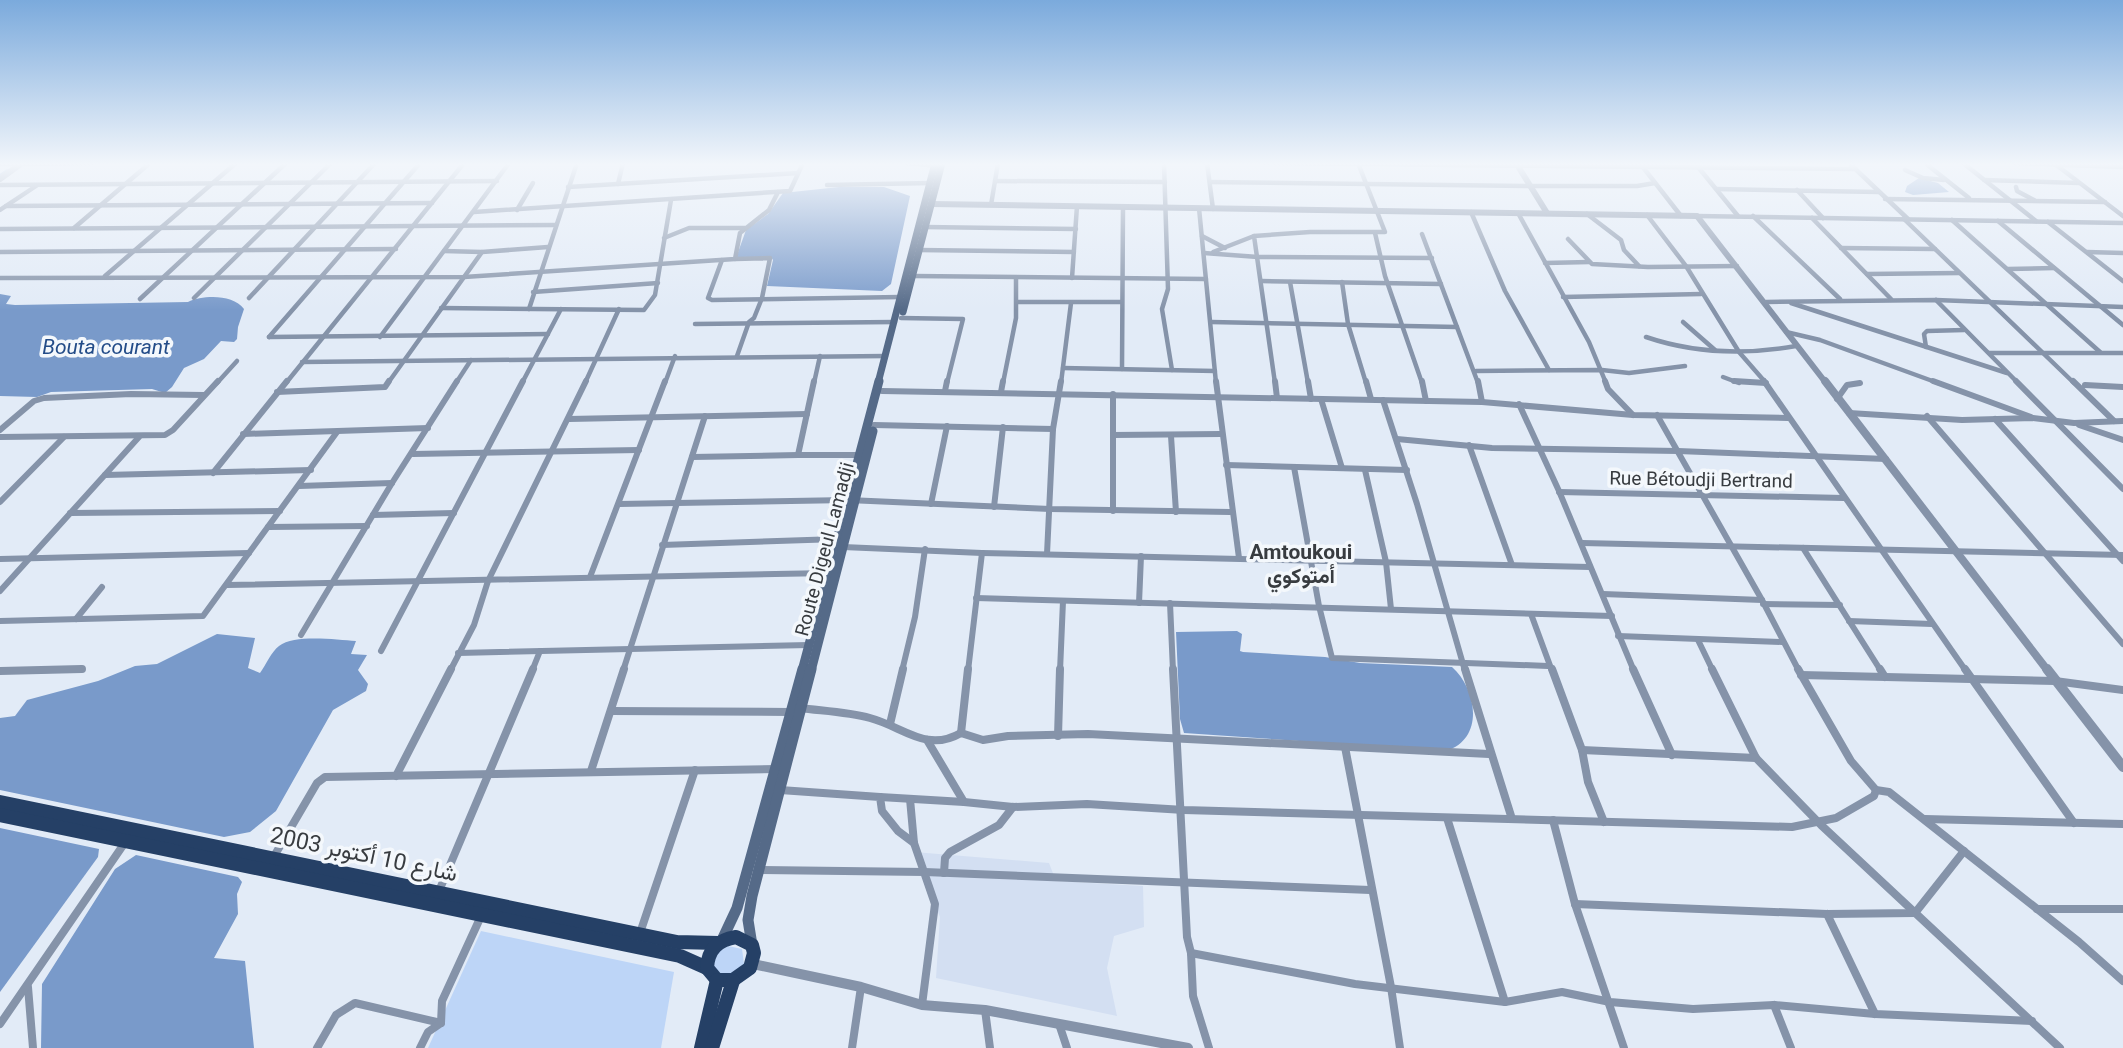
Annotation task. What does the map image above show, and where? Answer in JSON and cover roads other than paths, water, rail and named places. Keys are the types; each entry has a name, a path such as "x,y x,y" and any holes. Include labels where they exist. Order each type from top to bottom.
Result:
{"highway":[{"name":"شارع 10 أكتوبر 2003","path":"0,802 131,835 680,956 719,977"},
{"name":"شارع 10 أكتوبر 2003","path":"0,815 273,858 692,944 720,942"},
{"path":"712,1048 719,977 708,955 720,942 742,938 752,945 753,964 748,971 719,977"},
{"path":"701,1048 719,977"}],"main road":[{"path":"851,501 860,455 898,320 900,297 922,212"},
{"name":"Route Digeul Lamadji","path":"752,945 748,920 780,790 779,769 874,425 898,320 930,212"},
{"path":"813,645 829,573 841,543"},
{"path":"720,942 737,908 779,769"}],"street":[{"path":"74,228 94,212"},
{"path":"105,276 179,212"},
{"path":"140,299 235,212"},
{"path":"194,298 283,212"},
{"path":"249,298 329,212"},
{"path":"377,212 269,337 548,334"},
{"path":"213,472 425,212"},
{"path":"380,337 474,212"},
{"path":"529,309 561,212"},
{"path":"441,309 644,310 653,300 658,283 669,212"},
{"path":"736,259 740,233 768,212"},
{"path":"1072,278 1077,212"},
{"path":"1122,369 1123,212"},
{"path":"1167,212 1168,289 1162,309 1172,370"},
{"path":"1199,212 1207,253 1206,279 1221,434 1230,512 1239,558"},
{"path":"1207,253 1254,236 1310,232 1385,232 1379,212"},
{"path":"1467,212 2123,223"},
{"path":"1471,212 1505,291 1549,370"},
{"path":"1678,212 1681,216"},
{"path":"1735,212 1738,216"},
{"path":"1818,212 1824,218"},
{"path":"1899,212 2114,421"},
{"path":"2025,212 2037,222"},
{"path":"1518,213 1589,342 1608,389 1633,415"},
{"path":"1587,214 1621,240 1624,250 1639,266"},
{"path":"1647,215 1686,266 1739,352 1766,383 1932,624 2074,823"},
{"path":"1697,216 2123,767"},
{"path":"1753,216 1840,299"},
{"path":"1812,218 1892,300"},
{"path":"1952,220 2100,352"},
{"path":"1998,221 2123,325"},
{"path":"2048,222 2122,280"},
{"path":"0,229 556,225"},
{"path":"925,227 1076,229"},
{"path":"664,237 689,228 746,228"},
{"path":"1375,233 1378,257 1418,367 1426,401"},
{"path":"1422,234 1476,371 1482,402"},
{"path":"1202,236 1225,248"},
{"path":"1254,236 1277,398"},
{"path":"1568,239 1589,262"},
{"path":"444,251 482,252 548,247"},
{"path":"1841,248 1935,249"},
{"path":"0,252 396,249"},
{"path":"919,250 1074,253"},
{"path":"277,392 382,388 482,252"},
{"path":"2085,252 2123,253"},
{"path":"1207,253 1258,257 1432,258"},
{"path":"0,278 322,275 426,275 464,278 770,258 762,298 737,356"},
{"path":"722,260 708,298 900,297"},
{"path":"1545,263 1737,266"},
{"path":"2008,269 2054,268"},
{"path":"1867,274 1960,274"},
{"path":"913,276 1206,279"},
{"path":"1001,392 1011,356 1017,302 1016,278"},
{"path":"1261,281 1441,284"},
{"path":"1290,282 1300,323 1311,399"},
{"path":"1342,282 1348,324 1371,399"},
{"path":"533,292 658,283"},
{"path":"1563,297 1701,294"},
{"path":"1766,302 1840,299 1936,300 2123,307"},
{"path":"1936,300 2123,489"},
{"path":"1785,301 2008,373"},
{"path":"1017,302 1121,302"},
{"path":"1047,554 1053,429 1071,303"},
{"path":"381,652 561,309"},
{"path":"396,776 474,625 488,581 569,419 619,309"},
{"path":"695,324 964,320 944,391"},
{"path":"1210,322 1457,327"},
{"path":"1683,322 1717,351"},
{"path":"1926,347 1924,334 1927,331 1964,330"},
{"path":"1786,332 1820,340 2021,411 2033,418"},
{"path":"1646,337 1664,344 1717,351 1739,352 1796,346"},
{"path":"1989,353 2123,354"},
{"path":"302,362 675,356 886,356"},
{"path":"590,577 675,356"},
{"path":"798,455 820,356"},
{"path":"301,635 392,483 471,360"},
{"path":"0,437 139,437 169,433 237,362"},
{"path":"1476,371 1602,370 1629,373 1685,366"},
{"path":"1063,368 1215,371"},
{"path":"1723,377 1739,383 1766,383"},
{"path":"1837,399 1847,385 1860,383"},
{"path":"2085,386 2123,387"},
{"path":"882,391 1482,402 1633,415 1788,418"},
{"path":"1112,511 1113,394"},
{"path":"0,430 34,401 86,395 204,395"},
{"path":"1321,399 1342,468"},
{"path":"1383,400 1407,470 1489,754 1512,819"},
{"path":"1520,404 1542,449 1612,615 1618,636 1672,755"},
{"path":"1848,413 1962,420 2054,420 2074,423 2123,440"},
{"path":"569,419 807,414"},
{"path":"1657,415 1851,761 1876,790 1889,792 1924,818 2079,942 2123,981"},
{"path":"591,771 705,416"},
{"path":"1927,416 2123,643"},
{"path":"1995,419 2123,561"},
{"path":"2074,423 2123,421"},
{"path":"874,425 1053,429"},
{"path":"931,504 947,426"},
{"path":"994,507 1003,427"},
{"path":"243,434 428,428"},
{"path":"0,621 197,618 206,613 337,432"},
{"path":"1113,435 1221,434"},
{"path":"1171,436 1176,512"},
{"path":"0,502 64,437"},
{"path":"0,592 139,437"},
{"path":"1397,439 1542,449 1886,459"},
{"path":"1469,445 1512,565"},
{"path":"413,454 639,450"},
{"path":"692,457 860,455"},
{"path":"1226,465 1407,470"},
{"path":"1294,467 1319,607 1332,658 1548,666"},
{"path":"105,475 311,470"},
{"path":"1365,470 1385,562 1391,609"},
{"path":"299,486 392,483"},
{"name":"Rue Bétoudji Bertrand","path":"1559,492 1844,498"},
{"path":"620,504 851,501 1112,511 1230,512"},
{"path":"70,513 280,511"},
{"path":"373,515 454,513"},
{"path":"268,527 367,526"},
{"path":"662,545 841,543 982,553 1590,567"},
{"path":"1582,543 2120,555"},
{"path":"1803,548 1885,677"},
{"path":"890,724 915,617 925,549"},
{"path":"0,559 249,553"},
{"path":"961,733 982,553"},
{"path":"1139,603 1141,555"},
{"path":"227,586 829,573"},
{"path":"76,620 102,587"},
{"path":"1603,594 1840,605"},
{"path":"976,598 1612,615"},
{"path":"1058,736 1063,601"},
{"path":"1170,603 1184,810 1187,937 1191,953 1193,996 1209,1048"},
{"path":"1531,614 1581,750 1588,782 1604,822"},
{"path":"1849,621 1932,624"},
{"path":"1618,636 1782,642"},
{"path":"1698,640 1756,758 1821,825 2060,1048"},
{"path":"458,653 813,645"},
{"path":"438,893 540,651"},
{"path":"0,671 82,669"},
{"path":"1801,675 2055,681 2123,690"},
{"path":"611,711 796,710 843,713 890,724 926,740 945,742 961,733 983,740 1008,736 1088,734 1489,754"},
{"path":"926,740 964,802"},
{"path":"1345,747 1370,890 1391,987 1400,1048"},
{"path":"1581,750 1756,758"},
{"path":"273,858 321,779 591,771 779,769"},
{"path":"640,933 695,770"},
{"path":"780,790 1013,807 1087,804 1184,810 1357,813 1694,827 1792,827 1821,825 1836,820 1874,796 1876,790"},
{"path":"880,797 882,811 898,831 914,843"},
{"path":"910,799 914,843 934,904 922,1005"},
{"path":"944,873 945,858 950,852 999,825 1013,807"},
{"path":"1447,818 1505,1002"},
{"path":"1924,818 2123,824"},
{"path":"1553,820 1575,904 1624,1048"},
{"path":"0,1024 131,835"},
{"path":"1915,913 1964,851"},
{"path":"759,870 925,872 1370,890"},
{"path":"1575,904 1827,914 1915,913"},
{"path":"2035,909 2123,909"},
{"path":"441,1023 442,1001 482,914"},
{"path":"1827,914 1875,1014"},
{"path":"1191,953 1355,984 1505,1002 1562,992 1610,1002 1693,1009 1774,1005 1875,1014 2032,1021"},
{"path":"753,964 861,987 922,1005 985,1010 1188,1048"},
{"path":"28,986 33,1048"},
{"path":"852,1048 861,987"},
{"path":"317,1048 332,1018 342,1007 355,1003 441,1023"},
{"path":"1774,1005 1791,1048"},
{"path":"985,1010 990,1048"},
{"path":"420,1048 428,1032 441,1023"},
{"path":"1059,1024 1067,1048"}],"water":[{"path":"907,212 891,284 882,291 767,286 773,260 771,257 736,258 746,230 768,214"},
{"name":"Bouta courant","path":"0,294 11,296 6,304 15,305 188,302 218,297 233,301 244,309 237,339 234,342 221,341 204,359 184,368 165,393 152,389 51,392 37,397 0,396"},
{"path":"1237,631 1242,634 1240,651 1243,652 1325,657 1360,663 1452,667 1467,688 1473,713 1472,725 1467,736 1458,745 1446,751 1184,733 1180,719 1176,632"},
{"path":"217,634 255,638 248,668 260,673 279,646 295,640 356,641 351,654 367,655 358,670 368,684 366,691 333,710 276,811 250,832 224,837 0,790 0,718 15,716 27,700 98,681 135,666 157,664"},
{"path":"0,828 99,849 98,857 0,992"},
{"path":"136,855 238,877 242,882 237,894 238,914 214,958 245,961 254,1048 41,1048 42,984 115,869"}],"district":[{"name":"Amtoukoui أمتوكوي","path":"1301,564"}]}
